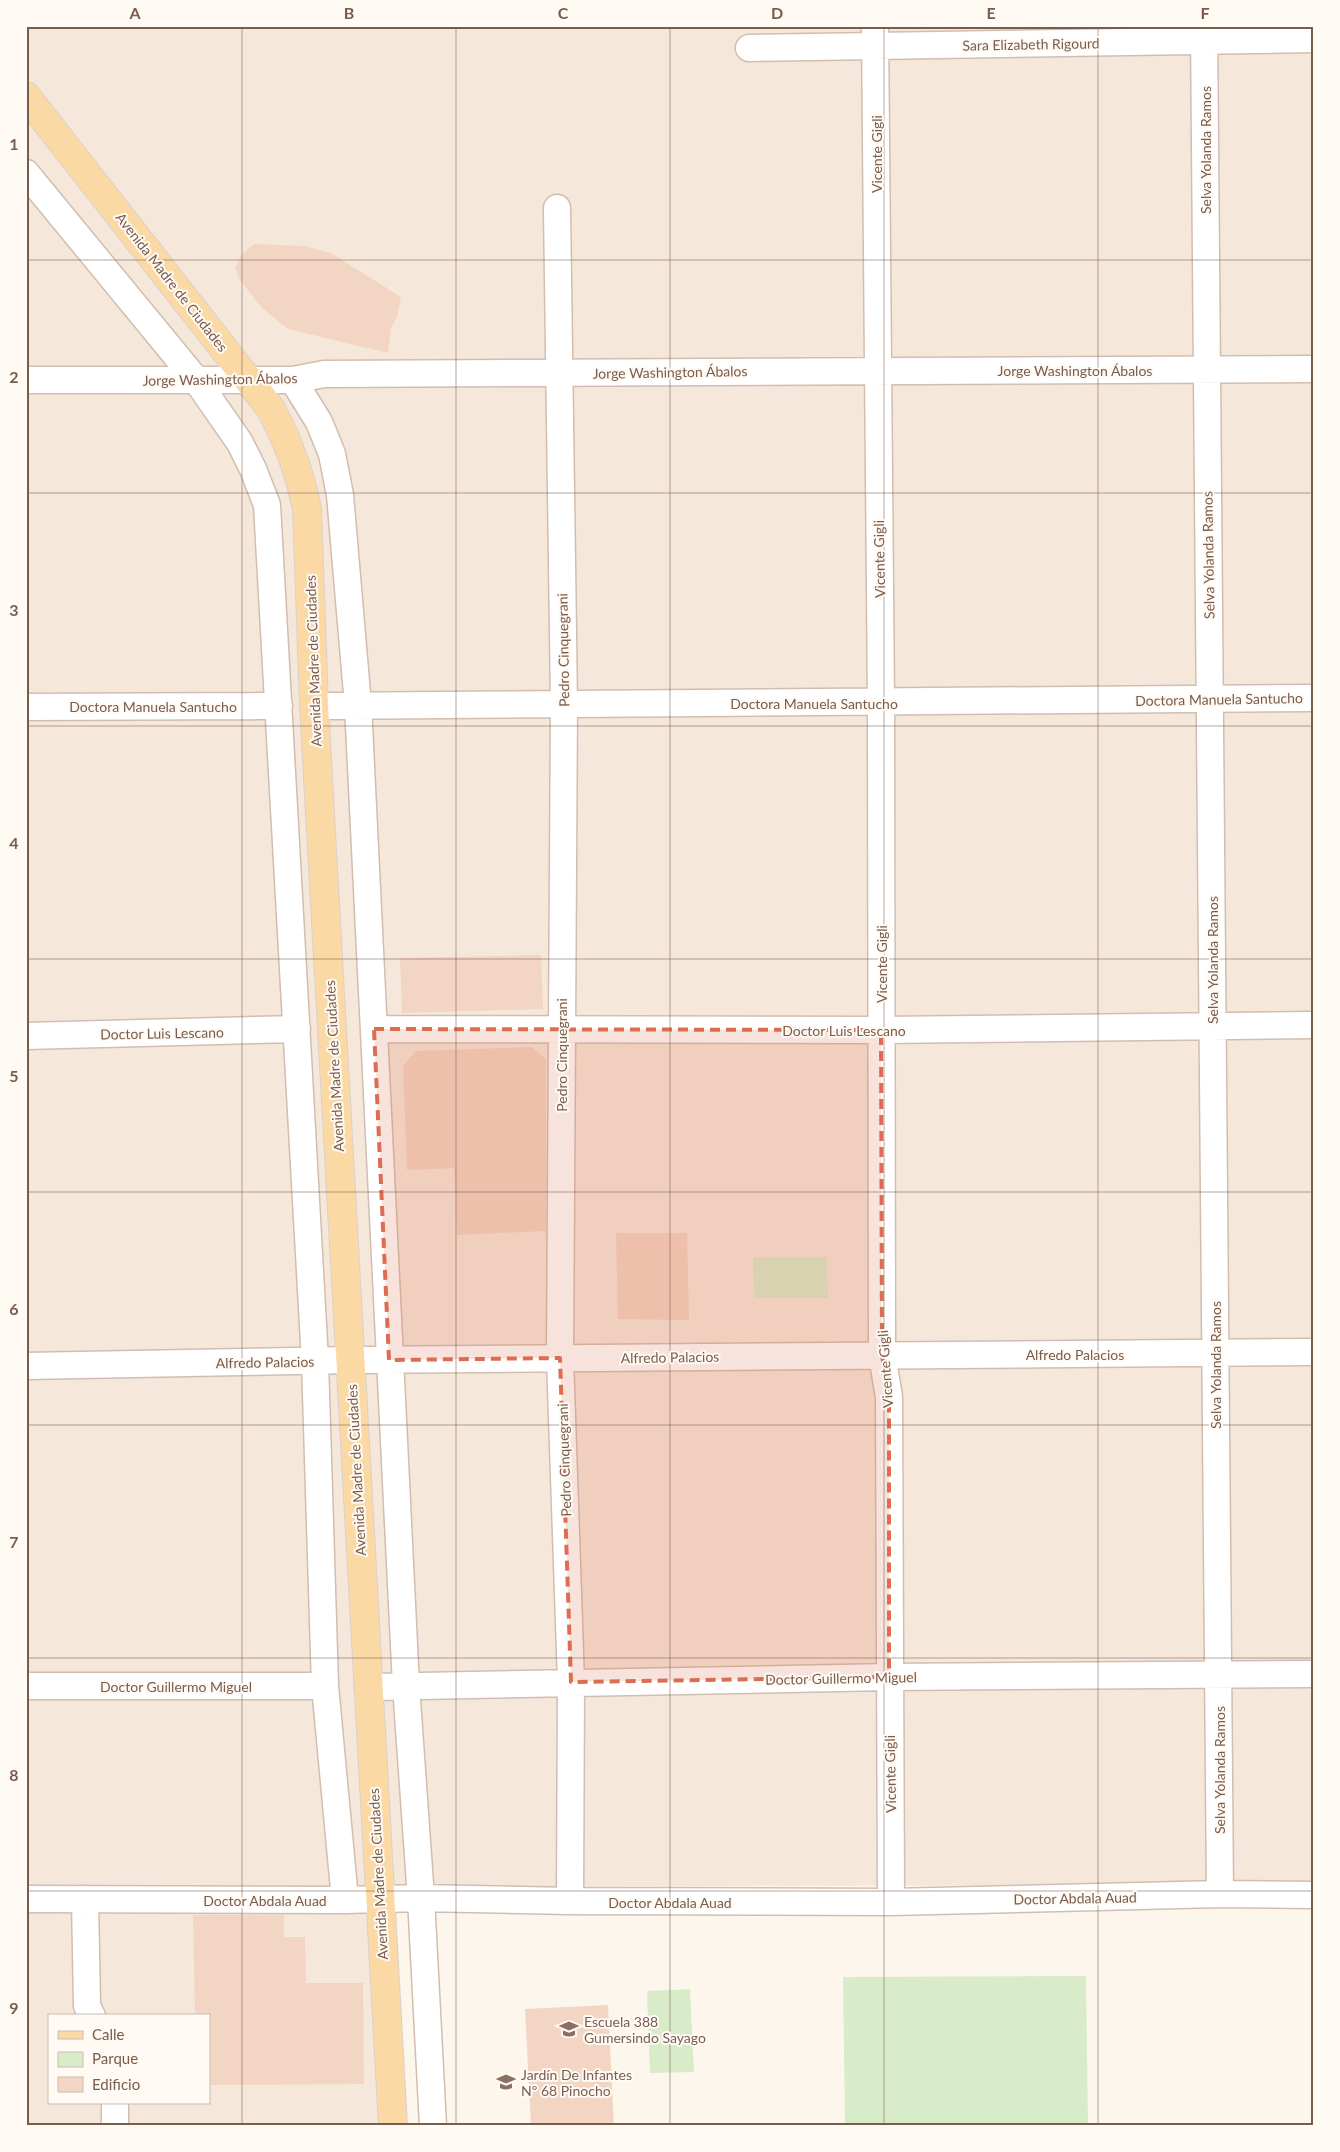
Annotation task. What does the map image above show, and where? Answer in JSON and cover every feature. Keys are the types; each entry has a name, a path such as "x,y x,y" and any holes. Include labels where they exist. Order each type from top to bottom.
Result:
{"main road":[{"name":"Avenida Madre de Ciudades","path":"26,96 271,409 287,441 302,483 307,510 314,706 393,2126"}],"street":[{"name":"Sara Elizabeth Rigourd","path":"749,48 875,36 1204,34 1314,39"},
{"name":"Selva Yolanda Ramos","path":"1204,34 1220,1894"},
{"name":"Vicente Gigli","path":"875,36 876,370 881,702 882,1355 889,1397 891,1902"},
{"path":"26,173 197,381 240,443 253,469 267,505 315,1361 325,1686 345,1900"},
{"name":"Pedro Cinquegrani","path":"557,208 564,704 560,1358 571,1682 570,1901"},
{"name":"Jorge Washington Ábalos","path":"26,380 294,380 324,374 1314,369"},
{"path":"294,380 320,422 332,454 340,495 358,705 406,1686 421,1898 433,2126"},
{"name":"Doctora Manuela Santucho","path":"314,706 1314,698"},
{"name":"Doctora Manuela Santucho","path":"26,707 279,706"},
{"name":"Doctor Luis Lescano","path":"374,1029 881,1030 1314,1025"},
{"name":"Doctor Luis Lescano","path":"26,1036 297,1029"},
{"name":"Alfredo Palacios","path":"26,1366 350,1360 1314,1352"},
{"name":"Doctor Guillermo Miguel","path":"368,1687 889,1676 1314,1674"},
{"name":"Doctor Guillermo Miguel","path":"26,1686 325,1686"},
{"name":"Doctor Abdala Auad","path":"26,1899 379,1900 421,1898 570,1901 891,1902 1220,1894 1314,1895"},
{"path":"85,1899 87,2006 91,2014"},
{"path":"114,2104 116,2126"}],"highlighted area":[{"path":"374,1029 881,1030 882,1355 889,1397 889,1677 571,1682 560,1358 389,1360"}],"shaded area":[{"path":"26,26 1314,26 1314,1885 26,1887"},
{"path":"379,1900 395,2126 26,2126 26,1904"}],"green space":[{"path":"753,1257 827,1257 828,1298 754,1298"},
{"path":"1086,1976 1088,2126 845,2126 843,1977"},
{"path":"690,1989 694,2072 650,2073 647,1991"}],"building":[{"path":"254,244 305,246 331,253 401,297 397,317 391,328 388,353 288,329 261,307 240,280 235,268 242,254"},
{"path":"541,955 543,1009 402,1013 400,958"},
{"path":"532,1047 546,1059 546,1231 457,1235 454,1168 407,1170 403,1066 416,1051"},
{"path":"616,1233 687,1233 689,1320 618,1319"},
{"path":"193,1915 284,1915 284,1937 305,1937 306,1983 363,1983 364,2084 210,2085 210,2014 195,2014"},
{"path":"608,2005 614,2126 531,2126 525,2009"}],"place":[{"name":"Escuela 388 Gumersindo Sayago","path":"569,2029"},
{"name":"Jardín De Infantes Nº 68 Pinocho","path":"506,2082"}]}
